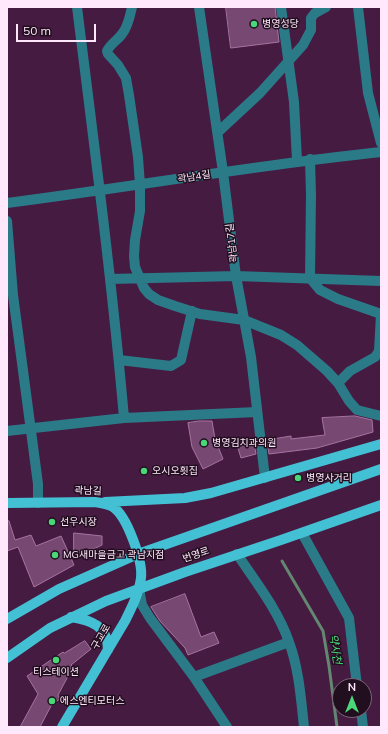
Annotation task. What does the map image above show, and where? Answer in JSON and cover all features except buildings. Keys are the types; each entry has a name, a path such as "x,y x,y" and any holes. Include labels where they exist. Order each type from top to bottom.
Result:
{"main road":[{"path":"95,502 185,498 211,494 355,450 381,444"},
{"name":"번영로","path":"7,619 59,589 138,554 381,469"},
{"name":"곽남길","path":"7,503 95,502 114,507 126,523 138,554"},
{"name":"번영로","path":"7,658 50,628 71,617 139,588 381,505"},
{"name":"구교로","path":"62,727 108,650 124,621 139,588 141,570 138,554"},
{"path":"71,617 87,620 100,627 107,638 108,650"}],"street":[{"path":"77,7 100,191 124,418"},
{"path":"132,7 127,26 122,35 110,44 107,50 108,54 118,65 126,78 136,142 140,185 140,211 134,256 136,267 144,288 149,294 158,300 192,312 244,320 281,336 297,345 314,358 338,383 349,401 357,410 381,416"},
{"name":"곽남17길","path":"199,7 218,132 236,276 251,357 266,478"},
{"path":"281,7 294,102 298,161"},
{"path":"218,132 260,92 303,44 311,30 312,10 326,7"},
{"path":"358,7 368,93 381,143"},
{"name":"곽남4길","path":"7,203 100,191 310,159 381,152"},
{"path":"310,159 310,278 320,290 338,299 381,314 379,351 375,357 350,372 338,383"},
{"path":"7,221 10,295 31,428 38,484 38,503"},
{"path":"110,279 140,277 236,276 381,281"},
{"path":"119,360 171,366 181,360 192,312"},
{"path":"7,431 124,418 257,412"},
{"path":"302,533 349,618 357,678"},
{"path":"237,554 276,612 289,642 298,676 304,727"},
{"path":"139,588 142,605 194,677 221,725"},
{"path":"194,677 289,642"}],"waterway":[{"name":"약사천","path":"282,561 323,631 337,727"}],"place":[{"name":"병영성당","path":"254,24"},
{"name":"병영김치과의원","path":"204,443"},
{"name":"오시오횟집","path":"144,471"},
{"name":"병영사거리","path":"298,478"},
{"name":"선우시장","path":"52,522"},
{"name":"MG새마을금고 곽남지점","path":"55,555"},
{"name":"티스테이션","path":"56,660"},
{"name":"에스엔티모터스","path":"52,701"}]}
